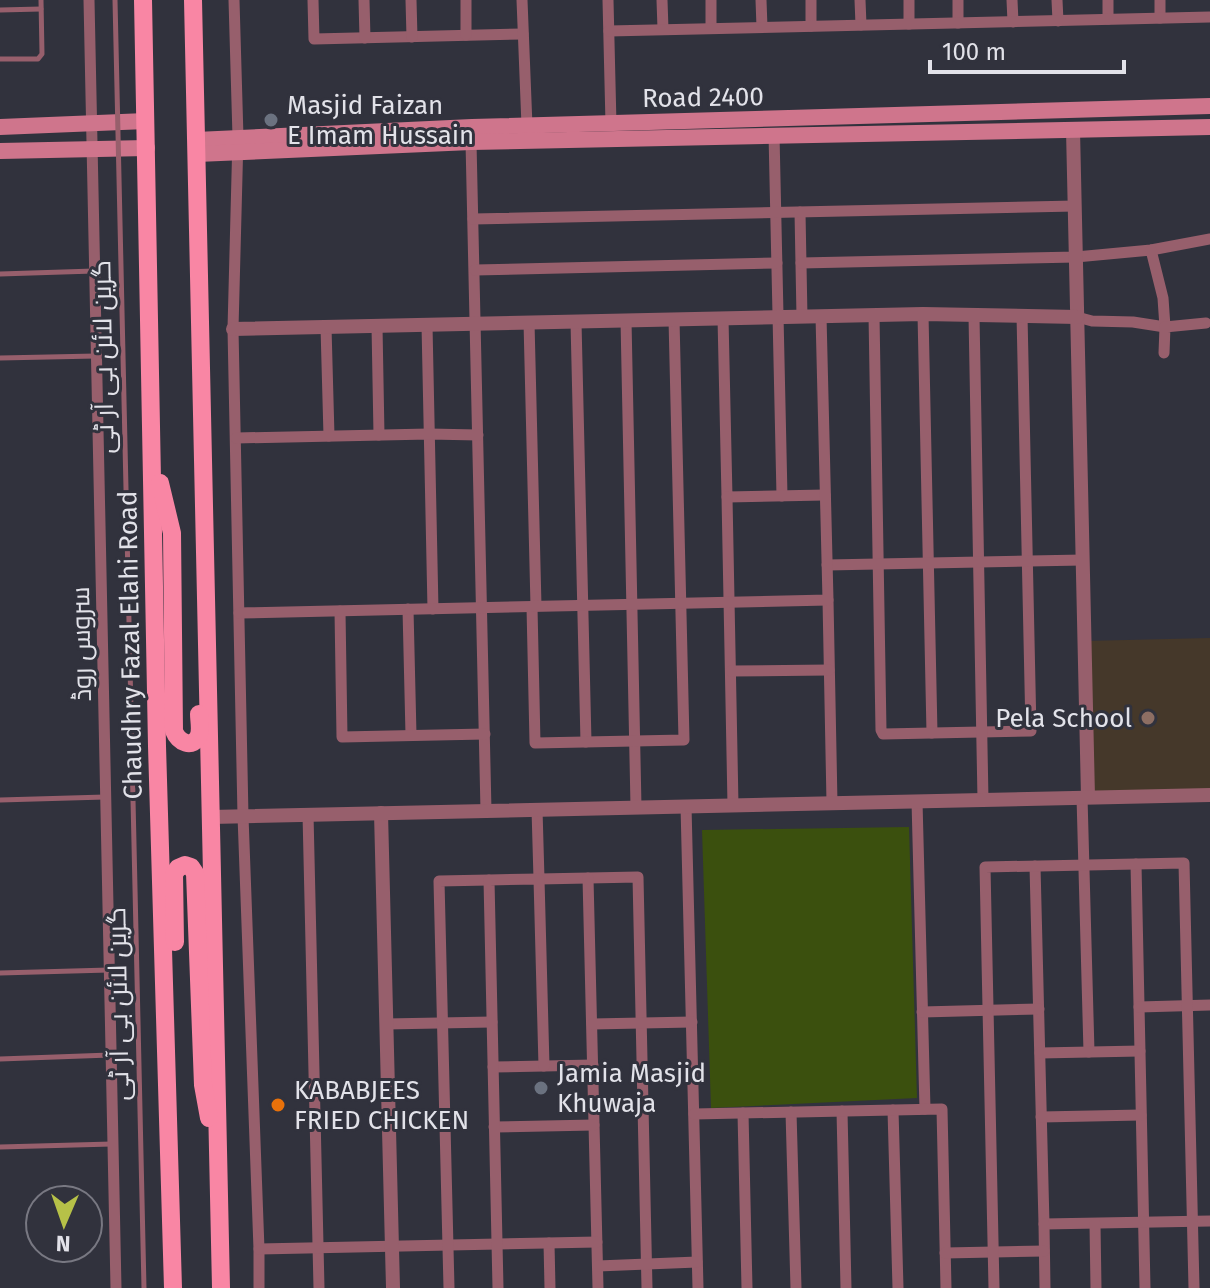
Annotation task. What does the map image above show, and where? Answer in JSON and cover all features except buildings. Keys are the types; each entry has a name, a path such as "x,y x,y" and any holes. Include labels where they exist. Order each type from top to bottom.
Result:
{"main road":[{"name":"Chaudhry Fazal Elahi Road","path":"143,0 157,731 173,1288"},
{"path":"193,0 221,1288"},
{"name":"Road 2400","path":"196,147 527,126 1210,106"},
{"path":"0,127 146,121"},
{"name":"Road 2400","path":"237,144 1210,127"},
{"path":"0,151 147,148"},
{"path":"152,448 172,533 174,731 177,739 184,743 193,742 200,731 197,563 204,499"},
{"path":"168,1148 177,1095 174,874 185,865 195,873 203,1085 219,1165"}],"street":[{"name":"سروس روڈ","path":"89,0 116,1288"},
{"path":"234,0 237,144 233,329 243,816 259,1288"},
{"path":"313,0 314,39 523,34"},
{"path":"364,0 365,38"},
{"path":"411,0 412,37"},
{"path":"466,0 466,35"},
{"path":"522,0 527,126"},
{"path":"608,0 611,124"},
{"path":"662,0 663,29"},
{"path":"711,0 711,28"},
{"path":"761,0 762,27"},
{"path":"811,0 811,26"},
{"path":"860,0 861,25"},
{"path":"909,0 909,24"},
{"path":"958,0 958,23"},
{"path":"1012,0 1013,22"},
{"path":"1057,0 1058,21"},
{"path":"1108,0 1108,19"},
{"path":"1160,0 1160,18"},
{"path":"609,31 1210,17"},
{"path":"1073,130 1083,560 1084,865 1089,1052"},
{"path":"774,134 782,496"},
{"path":"471,142 486,811"},
{"path":"473,219 1075,206"},
{"path":"800,212 802,317"},
{"path":"801,263 1076,257 1151,250 1210,239"},
{"path":"1151,250 1163,298 1164,353"},
{"path":"475,270 777,263"},
{"path":"233,329 923,314 1077,317 1165,327 1206,323"},
{"path":"923,314 932,733"},
{"path":"874,315 883,734 1031,731 1022,315"},
{"path":"821,316 832,803"},
{"path":"974,316 983,800"},
{"path":"723,318 733,805"},
{"path":"529,322 535,743 684,740 674,319"},
{"path":"626,320 636,807"},
{"path":"576,322 586,742"},
{"path":"427,325 433,609"},
{"path":"377,326 379,435"},
{"path":"326,327 329,436"},
{"path":"236,438 478,435"},
{"path":"727,497 825,495"},
{"path":"827,565 1083,560"},
{"path":"239,613 828,600"},
{"path":"408,609 411,735"},
{"path":"340,611 342,737 485,734"},
{"path":"731,671 829,670"},
{"path":"211,817 1210,795"},
{"path":"917,801 925,1109"},
{"path":"686,806 698,1288"},
{"path":"537,809 544,1066"},
{"path":"381,813 393,1288"},
{"path":"308,814 319,1288"},
{"path":"994,1288 985,867 1184,863 1194,1288"},
{"path":"1136,864 1145,1288"},
{"path":"1035,866 1045,1288"},
{"path":"449,1288 439,881 638,877 647,1288"},
{"path":"588,878 598,1288"},
{"path":"489,880 498,1288"},
{"path":"1139,1007 1210,1005"},
{"path":"922,1012 1039,1009"},
{"path":"386,1024 492,1022"},
{"path":"592,1024 692,1022"},
{"path":"1040,1053 1140,1051"},
{"path":"493,1067 593,1065"},
{"path":"694,1114 942,1109 946,1288"},
{"path":"893,1110 898,1288"},
{"path":"842,1111 846,1288"},
{"path":"791,1112 796,1288"},
{"path":"743,1113 747,1288"},
{"path":"1041,1117 1141,1115"},
{"path":"494,1127 594,1125"},
{"path":"1044,1224 1210,1221"},
{"path":"1095,1224 1096,1288"},
{"path":"259,1249 597,1242"},
{"path":"549,1243 550,1288"},
{"path":"945,1253 1044,1251"},
{"path":"598,1266 697,1262"}],"lane":[{"path":"0,59 41,57 41,0"},
{"name":"گرین لائن بی آر ٹی","path":"115,0 144,1288"},
{"path":"0,10 41,9"},
{"path":"0,274 95,271"},
{"path":"0,358 97,356"},
{"path":"0,800 106,797"},
{"path":"0,973 110,970"},
{"path":"0,1059 111,1055"},
{"path":"0,1147 113,1144"}],"shaded area":[{"name":"Pela School","path":"1210,638 1210,795 1088,797 1085,641"}],"green space":[{"path":"909,827 917,1098 711,1108 702,830"}],"place":[{"name":"Masjid Faizan E Imam Hussain","path":"271,120"},
{"name":"Pela School","path":"1148,718"},
{"name":"Jamia Masjid Khuwaja","path":"541,1088"},
{"name":"KABABJEES FRIED CHICKEN","path":"278,1105"}]}
